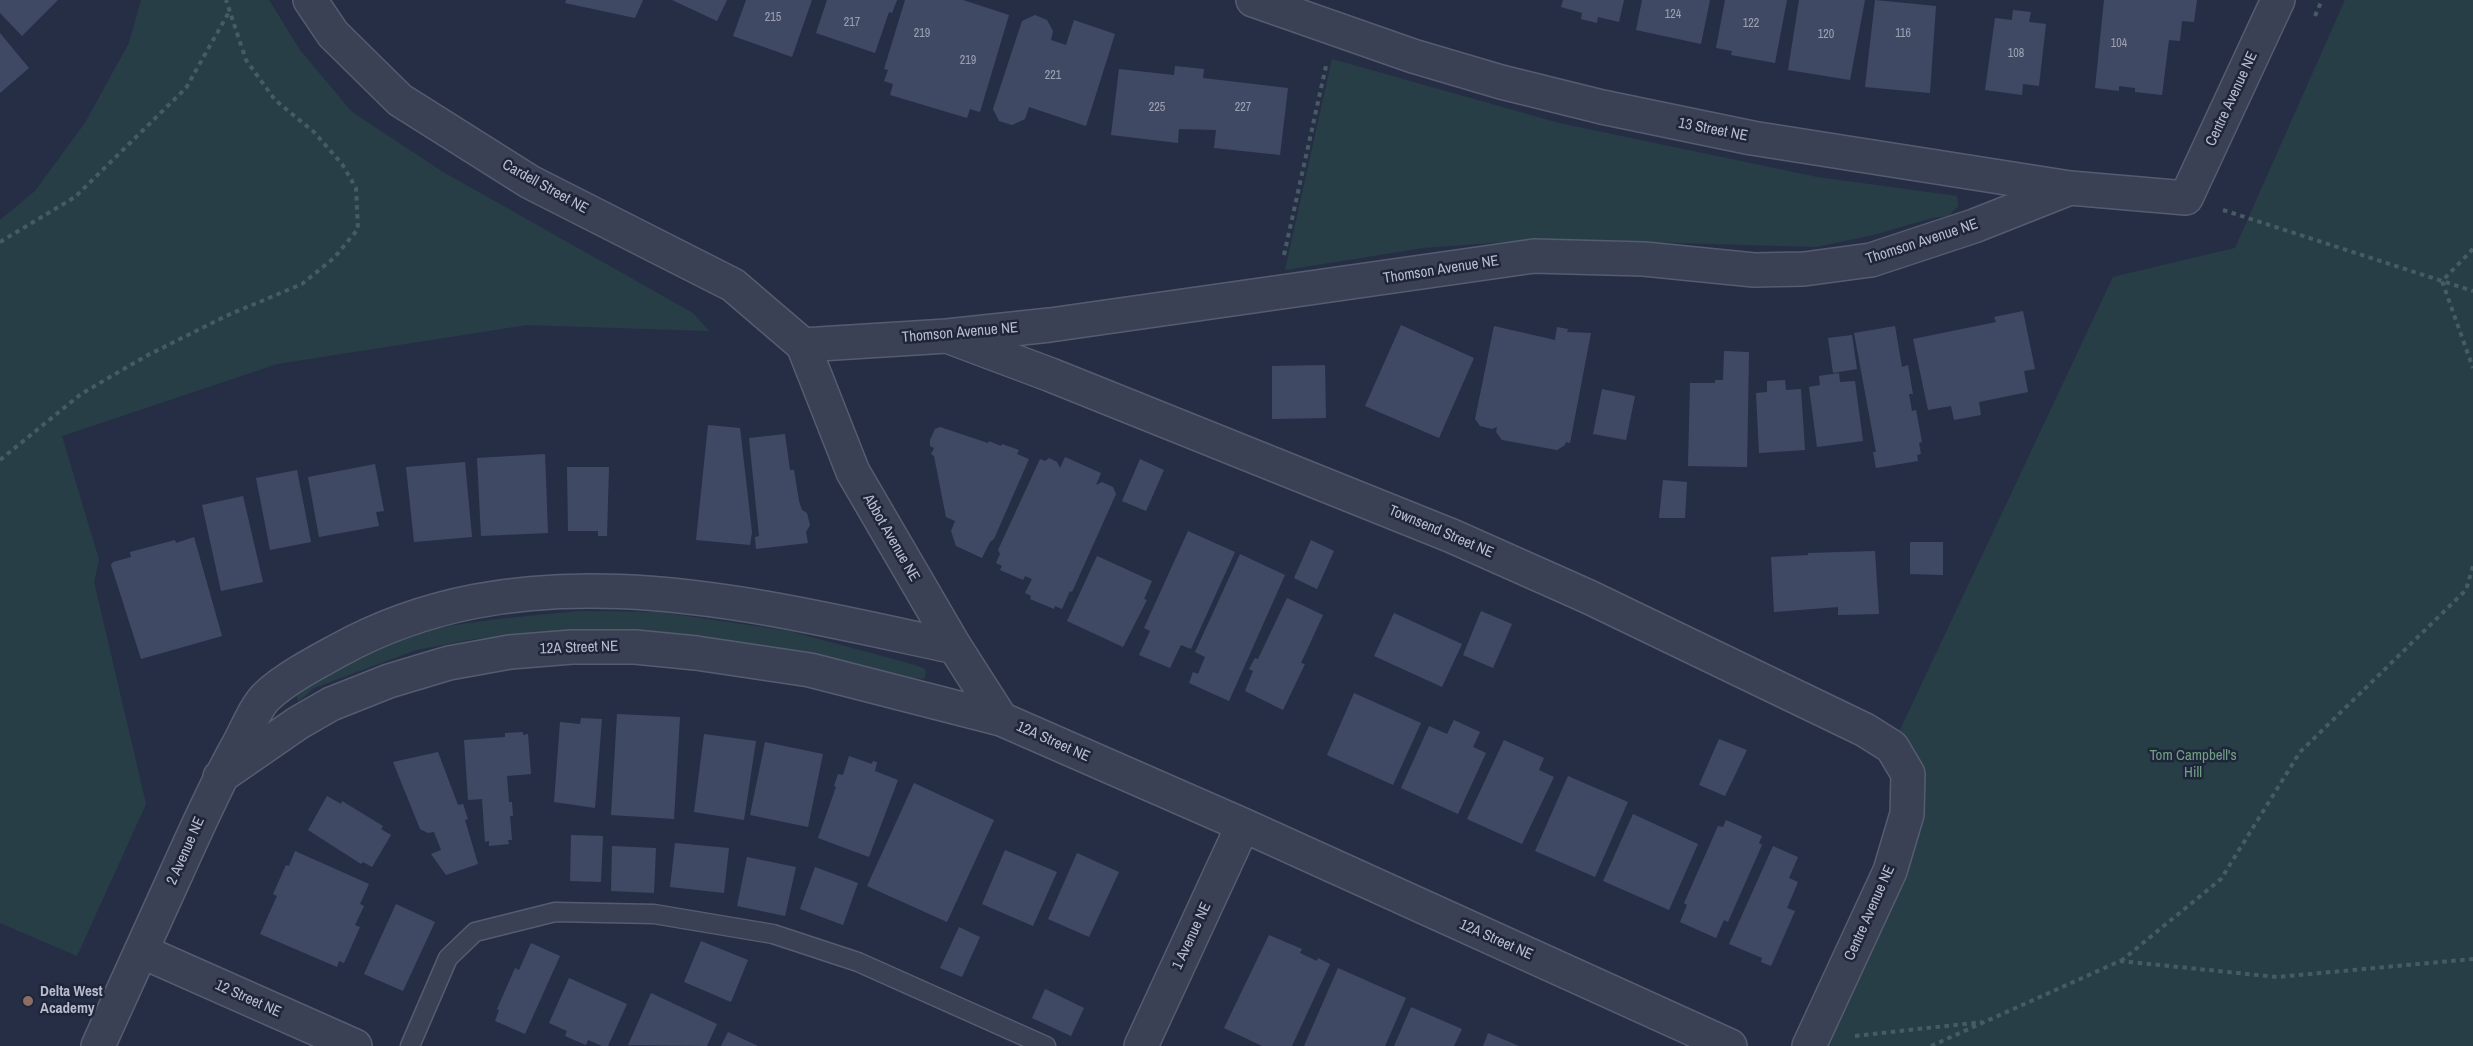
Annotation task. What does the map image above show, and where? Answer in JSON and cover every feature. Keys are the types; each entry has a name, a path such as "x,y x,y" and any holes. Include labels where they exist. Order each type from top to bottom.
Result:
{"street":[{"name":"Cardell Street NE","path":"310,0 333,34 400,100 530,182 733,285 803,345"},
{"name":"13 Street NE","path":"1253,0 1413,56 1501,82 1602,107 1752,138 2070,188 2186,198"},
{"name":"Centre Avenue NE","path":"2186,198 2278,0"},
{"name":"Thomson Avenue NE","path":"803,345 947,336 1073,322 1534,256 1644,259 1754,270 1804,269 1871,260 1974,226 2070,188"},
{"name":"Townsend Street NE","path":"947,336 1051,375 1452,536 1589,597 1865,730 1892,747 1908,774"},
{"name":"Abbot Avenue NE","path":"803,345 853,472 955,647 1001,719"},
{"path":"220,777 266,697 311,665 359,639 410,616 458,605 558,591 654,593 702,598 824,619 955,647"},
{"name":"12A Street NE","path":"220,777 298,723 331,704 389,681 459,661 510,652 572,646 634,647 696,653 810,670 1001,719 1243,825 1730,1046"},
{"name":"Centre Avenue NE","path":"1811,1044 1890,871 1907,814 1908,774"},
{"name":"2 Avenue NE","path":"98,1046 220,777"},
{"name":"1 Avenue NE","path":"1141,1046 1243,825"},
{"name":"12 Street NE","path":"141,951 355,1046"}],"lane":[{"path":"410,1046 448,958 475,932 555,912 654,914 773,934 858,962 1046,1046"}],"path":[{"path":"0,460 81,394 146,356 226,316 302,284 334,258 358,229 356,188 342,164 314,132 275,100 246,60 226,0"},
{"path":"0,242 75,197 186,88 229,12"},
{"path":"1283,259 1327,62"},
{"path":"2186,198 2473,291"},
{"path":"2442,281 2473,249"},
{"path":"2442,281 2473,368"},
{"path":"1931,1046 2120,961 2221,879 2300,752 2466,590 2473,566"},
{"path":"2120,961 2277,977 2473,959"},
{"path":"1811,1044 1986,1021"}],"green space":[{"path":"141,0 269,0 300,50 352,112 443,172 693,313 709,331 527,325 277,364 62,436 99,560 94,582 146,804 77,956 0,923 0,220 35,191 85,123 129,43"},
{"name":"Tom Campbell's Hill","path":"2345,0 2473,0 2473,1046 1809,1046 1890,871 1892,747 2113,277 2235,248"},
{"path":"1332,59 1559,123 1817,177 1957,196 1958,206 1948,216 1816,247 1546,239 1423,248 1285,270"},
{"path":"580,611 660,612 789,631 915,665 925,669 926,674 924,679 914,678 760,646 666,632 600,629 474,639 416,650 314,688 298,702 296,691 328,669 361,652 396,639 467,623"}],"building":[{"path":"0,0 58,0 22,36 0,13"},
{"path":"566,0 643,0 635,18 565,3"},
{"path":"672,0 727,0 717,21"},
{"path":"746,0 812,0 792,57 733,36"},
{"path":"827,0 897,0 892,13 889,12 875,53 816,33"},
{"path":"905,0 963,0 1009,15 980,112 970,109 967,118 890,95 893,84 884,81 888,70 884,69"},
{"path":"1563,0 1624,0 1619,22 1598,17 1597,23 1581,19 1582,13 1561,7"},
{"path":"1642,0 1710,0 1701,44 1636,30"},
{"path":"1725,0 1787,0 1775,63 1731,55 1732,51 1716,48"},
{"path":"1799,0 1865,0 1850,80 1788,70"},
{"path":"1875,0 1936,6 1930,93 1865,87"},
{"path":"2104,0 2197,0 2194,22 2182,21 2180,41 2169,40 2162,95 2135,92 2135,88 2119,86 2119,91 2095,88"},
{"path":"2013,10 2031,12 2029,22 2046,24 2039,86 2023,84 2022,95 1985,90 1995,18 2012,20"},
{"path":"1035,15 1047,20 1053,31 1051,40 1066,45 1074,20 1115,34 1086,126 1029,107 1025,119 1012,125 999,121 993,109 1022,21"},
{"path":"0,33 29,68 0,93"},
{"path":"1175,66 1204,69 1203,78 1288,88 1280,155 1214,148 1216,130 1179,129 1178,143 1111,135 1119,69 1174,75"},
{"path":"2023,311 2035,369 2024,371 2028,392 1979,402 1981,415 1954,420 1951,406 1928,410 1913,339 1996,322 1994,317"},
{"path":"1401,325 1474,358 1439,438 1365,406"},
{"path":"1494,326 1555,340 1557,327 1568,329 1567,332 1591,333 1570,443 1566,442 1557,450 1502,440 1496,432 1497,427 1492,429 1480,426 1475,419"},
{"path":"1895,326 1902,367 1908,365 1913,394 1909,394 1912,411 1916,410 1922,442 1919,443 1921,454 1917,455 1918,461 1876,468 1873,452 1876,452 1854,333"},
{"path":"1852,335 1857,369 1833,373 1828,338"},
{"path":"1724,351 1749,352 1747,467 1688,466 1690,383 1715,383 1715,380 1723,380"},
{"path":"1325,365 1326,418 1272,419 1272,366"},
{"path":"1839,373 1840,382 1855,381 1863,441 1817,447 1809,387 1820,385 1819,376"},
{"path":"1785,380 1786,390 1801,389 1805,450 1759,453 1756,393 1767,392 1767,381"},
{"path":"1602,389 1635,396 1626,440 1593,434"},
{"path":"708,425 740,428 752,532 750,545 696,540"},
{"path":"940,427 988,443 989,441 1019,450 1017,454 1029,459 994,539 982,558 956,546 951,531 955,521 946,517 934,456 931,454 934,448 930,446 935,429"},
{"path":"785,434 790,470 794,470 799,501 802,510 807,513 810,525 806,532 808,543 756,549 755,537 759,536 749,438"},
{"path":"545,454 548,533 481,536 477,458"},
{"path":"1065,457 1101,473 1096,485 1102,482 1113,487 1116,494 1072,592 1070,591 1062,609 1055,606 1054,609 1030,599 1031,596 1025,593 1032,579 1025,576 1023,580 1000,570 1002,566 996,563 1000,554 998,550 1040,459 1045,461 1049,458 1057,462 1060,468"},
{"path":"1140,459 1164,470 1146,511 1122,501"},
{"path":"465,462 472,537 414,542 406,467"},
{"path":"375,464 384,511 376,512 379,526 319,537 308,477"},
{"path":"567,467 609,467 607,536 598,536 598,531 568,531"},
{"path":"297,470 311,542 270,550 256,478"},
{"path":"1663,480 1687,482 1685,518 1659,518"},
{"path":"243,496 263,582 221,591 202,505"},
{"path":"1188,531 1235,552 1191,649 1181,645 1170,668 1139,655 1150,631 1144,628"},
{"path":"194,537 222,636 141,659 111,565 113,562 131,557 130,552"},
{"path":"1311,540 1334,551 1317,589 1294,578"},
{"path":"1910,542 1943,542 1943,575 1910,574"},
{"path":"1875,551 1879,614 1838,615 1838,607 1774,612 1771,557 1808,555 1808,553"},
{"path":"1240,554 1285,575 1229,701 1189,683 1193,672 1198,674 1205,657 1195,652"},
{"path":"1097,556 1152,581 1144,599 1147,600 1123,647 1067,621"},
{"path":"1287,598 1323,615 1301,663 1305,664 1283,710 1245,691 1253,671 1249,669 1255,658 1258,659"},
{"path":"1481,611 1512,624 1493,668 1463,655"},
{"path":"1394,613 1462,644 1442,687 1374,656"},
{"path":"1354,693 1421,723 1393,785 1327,755"},
{"path":"617,714 680,717 674,819 611,815"},
{"path":"581,718 602,719 595,808 554,802 560,722 580,724"},
{"path":"1454,720 1480,732 1473,747 1486,753 1458,814 1401,788 1429,726 1447,734"},
{"path":"523,732 523,735 528,734 531,774 507,776 509,802 512,802 513,816 510,816 512,840 508,840 509,844 489,846 489,841 485,842 482,799 468,800 464,740 505,737 505,733"},
{"path":"704,734 756,741 744,820 694,812"},
{"path":"1719,739 1747,750 1725,796 1699,785"},
{"path":"1504,740 1544,758 1539,770 1554,777 1522,844 1467,819"},
{"path":"765,742 823,754 808,827 750,815"},
{"path":"438,752 458,805 463,804 468,819 465,820 478,864 446,875 431,854 441,850 434,832 428,833 420,829 393,762"},
{"path":"849,756 872,764 873,761 877,762 875,771 898,780 869,857 818,838 836,787 834,786 838,774 843,775"},
{"path":"1568,776 1628,802 1595,877 1535,851"},
{"path":"914,783 994,820 947,922 867,886"},
{"path":"327,796 341,804 342,801 383,826 381,829 391,835 372,867 363,862 361,864 308,830"},
{"path":"1633,814 1698,844 1669,910 1603,881"},
{"path":"1726,820 1762,836 1759,843 1762,845 1728,922 1724,920 1716,938 1680,922 1687,905 1684,903 1718,826 1723,827"},
{"path":"571,835 603,836 601,882 570,881"},
{"path":"675,843 729,848 724,893 670,887"},
{"path":"612,846 656,848 654,893 611,891"},
{"path":"1773,846 1798,857 1789,878 1798,882 1787,908 1795,911 1771,966 1761,962 1762,958 1729,944"},
{"path":"1005,850 1057,872 1033,926 982,904"},
{"path":"295,851 369,884 360,904 364,906 355,925 360,927 344,963 339,961 337,967 260,934 277,896 273,894"},
{"path":"1077,853 1119,872 1089,937 1048,919"},
{"path":"747,857 796,867 785,916 737,906"},
{"path":"815,867 858,883 843,925 800,909"},
{"path":"396,904 435,922 403,991 364,974"},
{"path":"959,927 980,937 962,977 940,968"},
{"path":"1269,935 1302,949 1300,953 1330,964 1292,1046 1262,1046 1224,1028"},
{"path":"701,941 748,960 731,1002 684,982"},
{"path":"531,943 560,956 525,1034 495,1021 499,1010 497,1009 515,968 519,970"},
{"path":"1338,968 1406,998 1385,1046 1304,1046"},
{"path":"569,978 627,1004 608,1046 588,1040 586,1045 565,1036 567,1031 549,1023"},
{"path":"1045,989 1084,1008 1071,1036 1032,1018"},
{"path":"651,993 717,1024 707,1046 628,1045"},
{"path":"1411,1007 1462,1029 1454,1046 1394,1046"},
{"path":"728,1032 758,1046 721,1046"},
{"path":"1488,1033 1519,1046 1483,1046"}],"place":[{"name":"Delta West Academy","path":"28,1001"}]}
